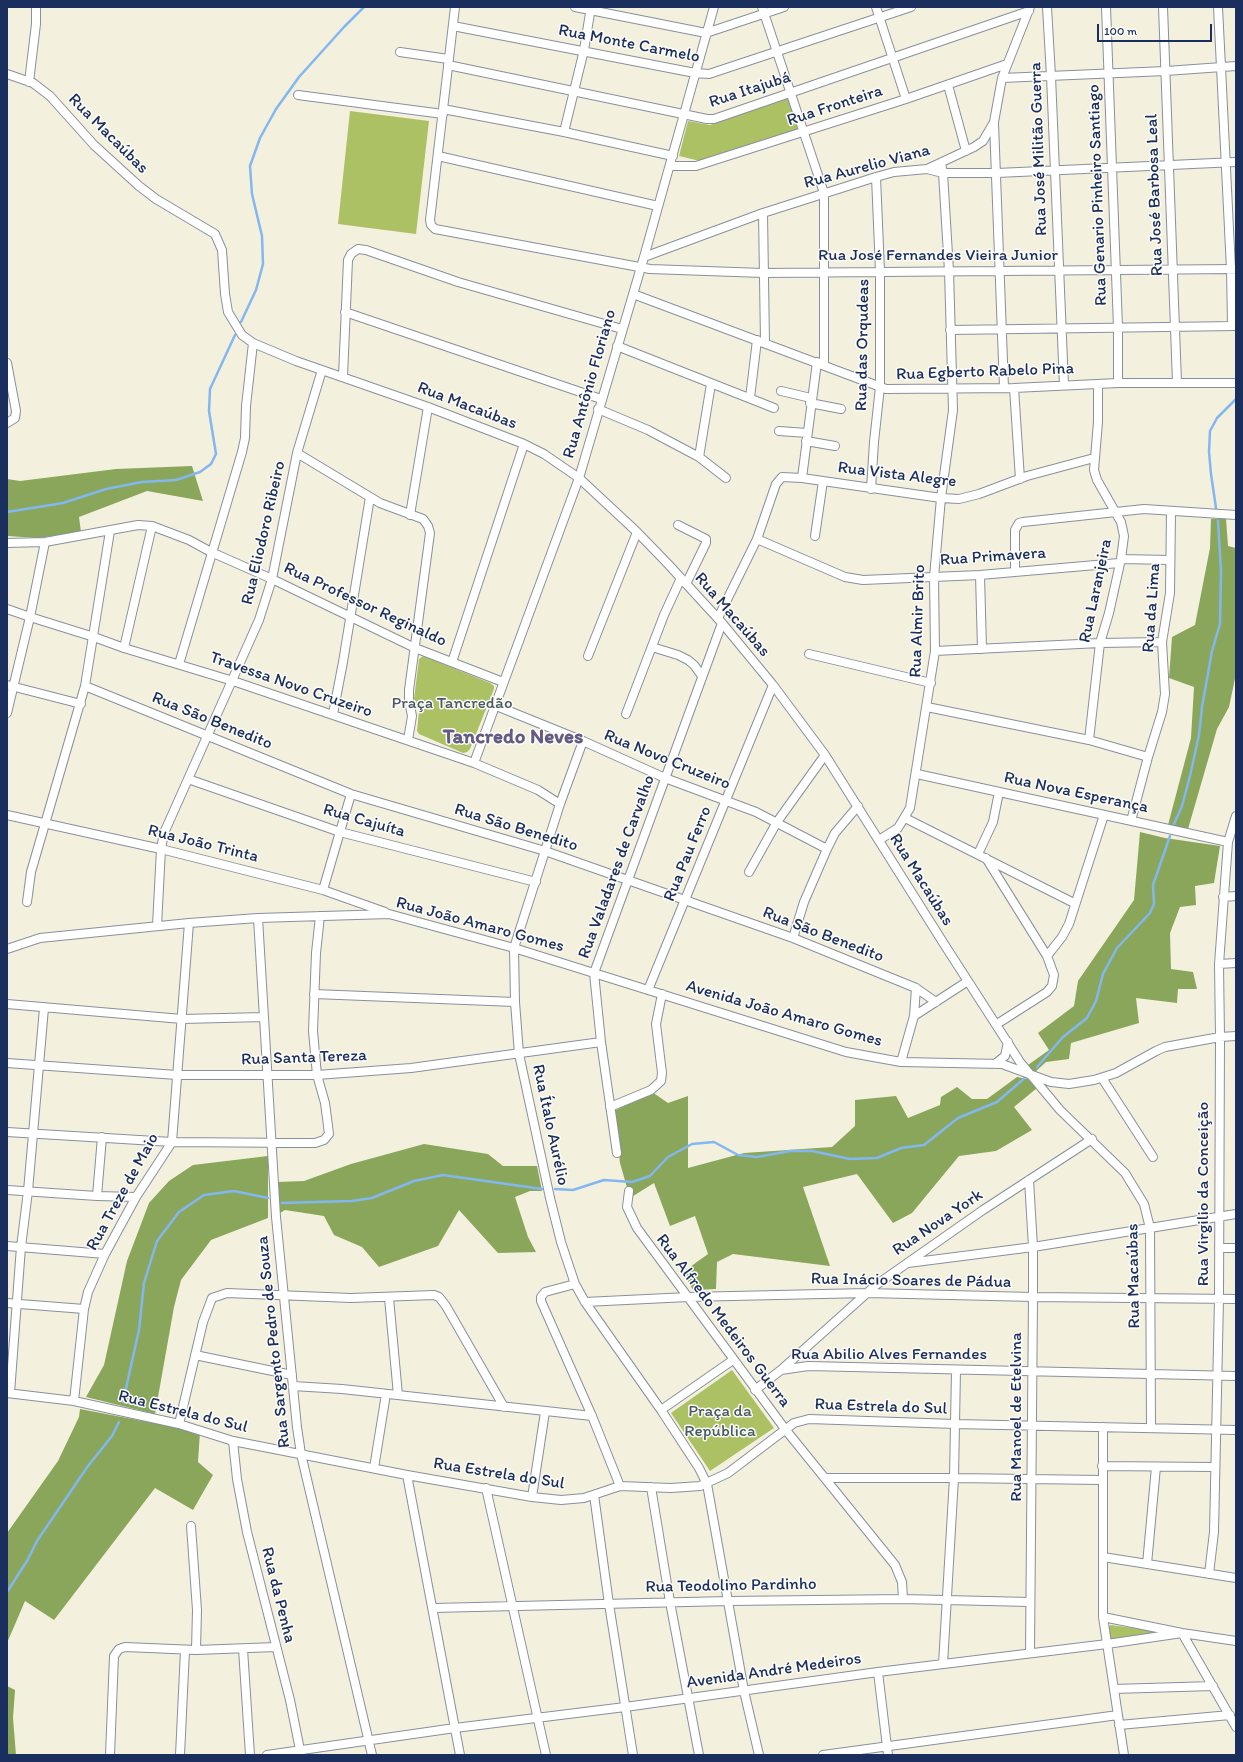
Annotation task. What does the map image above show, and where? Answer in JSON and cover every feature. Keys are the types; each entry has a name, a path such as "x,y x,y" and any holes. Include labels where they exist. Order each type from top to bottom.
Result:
{"street":[{"path":"29,82 36,24 36,7"},
{"path":"455,7 438,156 658,206"},
{"path":"575,7 706,33 764,10 784,7"},
{"name":"Rua Antônio Floriano","path":"474,763 494,704 578,478 644,257 714,7"},
{"path":"876,7 906,99"},
{"name":"Rua Monte Carmelo","path":"453,26 584,50 695,73 709,74 911,7"},
{"name":"Rua José Militão Guerra","path":"1047,7 1064,385"},
{"name":"Rua Genario Pinheiro Santiago","path":"1106,7 1118,327 1118,383"},
{"name":"Rua José Barbosa Leal","path":"1163,7 1177,382"},
{"path":"950,330 1234,326 1234,269 1226,162 1218,7"},
{"path":"564,132 584,50 591,9"},
{"name":"Rua Itajubá","path":"400,52 574,91 706,119 714,119 1030,9"},
{"name":"Rua Aurelio Viana","path":"644,257 763,213 824,193 894,172 927,169 966,151 983,141 994,122 1002,78 1030,9"},
{"path":"764,10 776,52 824,193 824,271 820,363 811,400 802,478"},
{"name":"Rua Fronteira","path":"670,166 696,166 906,99 1007,64"},
{"path":"1002,78 1166,71 1236,66"},
{"name":"Rua Macaúbas","path":"7,74 29,82 50,96 94,145 139,186 156,199 215,234 222,250 224,294 228,312 242,335 253,343 296,361 343,376 428,407 524,444 544,454 578,478 637,532 720,621 773,685 825,755 1020,1062 1060,1110 1092,1139 1125,1173 1144,1204 1150,1228 1151,1428"},
{"path":"948,85 966,151"},
{"path":"298,95 443,111 564,132 673,156"},
{"path":"994,122 1001,271 1004,388"},
{"name":"Rua José Fernandes Vieira Junior","path":"438,156 430,220 431,225 442,230 640,268 763,273 824,271 1234,269"},
{"path":"927,169 943,173 997,173 1236,162"},
{"name":"Rua Almir Brito","path":"879,840 898,828 910,808 917,774 936,651 934,577 941,498 953,421 949,271 943,173 941,163"},
{"name":"Rua das Orqudeas","path":"871,489 880,387 880,271 876,177"},
{"path":"750,398 761,341 763,213"},
{"path":"343,376 348,260 351,254 358,249 366,250 458,282 622,329"},
{"name":"Rua Egberto Rabelo Pina","path":"633,294 820,363 880,387 898,390 1014,388 1118,383 1236,383"},
{"path":"346,312 601,399"},
{"path":"179,664 211,552 224,515 243,445 253,343"},
{"path":"617,346 774,408"},
{"path":"7,363 16,410 15,418 7,423"},
{"name":"Rua Eliodoro Ribeiro","path":"157,926 161,849 164,833 209,736 259,620 272,579 297,454 322,370"},
{"path":"698,457 711,384"},
{"name":"Rua Laranjeira","path":"1089,740 1100,642 1109,612 1124,536 1121,522 1097,480 1094,470 1098,422 1098,384"},
{"path":"1014,388 1020,479"},
{"path":"781,391 842,409"},
{"path":"410,515 428,407"},
{"path":"598,409 648,430 698,457 726,478"},
{"path":"779,431 836,446"},
{"path":"452,662 524,444"},
{"path":"297,454 380,504 423,519 428,526 430,533 409,696 412,716 408,740"},
{"name":"Rua Vista Alegre","path":"785,476 871,489 959,499 980,494 1020,479 1094,458"},
{"name":"Rua Valadares de Carvalho","path":"616,1153 601,1042 594,973 702,676 720,621 758,539 778,480 785,476"},
{"path":"815,536 823,481"},
{"path":"332,714 343,662 370,497"},
{"path":"1015,572 1015,530 1019,523 1144,509 1171,512 1236,515"},
{"name":"Rua da Lima","path":"1131,821 1162,712 1165,694 1162,642 1170,593 1171,512"},
{"name":"Rua Professor Reginaldo","path":"7,543 45,542 138,525 152,526 189,540 211,552 272,579 415,648 503,682"},
{"path":"626,714 652,647 683,581 706,543 706,539 678,525"},
{"path":"124,648 152,526"},
{"path":"27,902 31,872 81,704 94,637 110,531"},
{"path":"588,656 637,532"},
{"name":"Rua Primavera","path":"758,539 855,579 871,581 980,575 1120,561 1170,560"},
{"path":"7,713 10,685 30,617 45,542"},
{"path":"980,575 982,649"},
{"name":"Travessa Novo Cruzeiro","path":"7,609 124,648 233,681 474,763 538,790 560,804"},
{"path":"936,651 1100,642 1162,642"},
{"path":"652,647 678,655 688,660 694,665 702,676"},
{"path":"809,654 931,683"},
{"path":"10,685 81,704"},
{"name":"Rua Pau Ferro","path":"648,990 773,685"},
{"name":"Rua São Benedito","path":"85,686 352,794 545,851 793,938 916,988 936,1002"},
{"name":"Rua Novo Cruzeiro","path":"494,704 583,741 665,778 726,800 777,822 826,849"},
{"path":"927,707 1089,740 1148,757"},
{"name":"Rua Ítalo Aurélio","path":"583,741 560,804 514,948 514,1002 519,1054 550,1198 575,1284 585,1302 661,1410 699,1468 707,1484 744,1691 759,1755"},
{"path":"749,872 777,822 825,755"},
{"name":"Rua Nova Esperança","path":"917,774 1228,842"},
{"name":"Rua Cajuíta","path":"188,779 340,832 536,882"},
{"path":"982,856 993,822 999,792"},
{"path":"323,890 352,794"},
{"path":"793,938 804,902 826,849 835,833 858,806"},
{"name":"Rua João Trinta","path":"7,815 161,849 323,890 389,914"},
{"path":"1047,956 1066,930 1072,916 1074,903 1104,815"},
{"name":"Rua Virgilio da Conceição","path":"1208,1574 1214,1532 1214,1467 1219,1299 1219,964 1228,842 1234,832 1236,816"},
{"path":"905,818 1074,903"},
{"path":"982,856 1047,956 1054,975 1050,990 997,1024"},
{"path":"1223,897 1236,896"},
{"name":"Rua João Amaro Gomes","path":"189,923 258,918 389,914 514,948 594,973"},
{"path":"7,1132 172,1142 316,1143 327,1138 329,1134 325,1103 317,1075 313,1031 316,953 320,916"},
{"name":"Rua Sargento Pedro de Souza","path":"258,918 276,1217 283,1297 294,1386 294,1407 301,1454 372,1755"},
{"path":"7,949 40,938 189,923"},
{"name":"Rua Treze de Maio","path":"74,1401 84,1309 88,1292 105,1254 136,1198 172,1142 189,923"},
{"path":"1219,964 1236,963"},
{"name":"Avenida João Amaro Gomes","path":"594,973 846,1052 901,1062 995,1064 1012,1067 1057,1084 1085,1082 1102,1078 1116,1073 1165,1047 1220,1037"},
{"path":"914,1016 968,981"},
{"path":"901,1062 914,1016 916,988"},
{"path":"314,994 514,1002"},
{"path":"610,1107 651,1090 661,1081 662,1073 656,1024 662,994"},
{"path":"7,1004 182,1019 264,1018"},
{"path":"8,1393 44,1008"},
{"path":"1220,1037 1236,1036"},
{"name":"Rua Santa Tereza","path":"7,1063 177,1075 317,1075 411,1068 601,1042"},
{"path":"995,1064 1005,1056 1008,1042"},
{"path":"1102,1078 1153,1157"},
{"path":"97,1196 102,1137"},
{"name":"Rua Nova York","path":"755,1390 781,1370 867,1293 905,1264 1092,1139"},
{"name":"Rua Manoel de Etelvina","path":"1029,1180 1033,1247 1030,1653"},
{"path":"7,1190 136,1198"},
{"name":"Rua Alfredo Medeiros Guerra","path":"628,1190 627,1207 637,1228 755,1390 896,1565 902,1582 903,1599"},
{"path":"905,1264 1033,1247 1236,1214"},
{"path":"7,1246 105,1254"},
{"path":"1219,1248 1236,1248"},
{"path":"575,1284 548,1291 542,1294 541,1301 592,1416 620,1486"},
{"path":"179,1424 203,1322 212,1298 227,1293 283,1297 389,1298 434,1295 438,1297 446,1306 504,1407"},
{"name":"Rua Inácio Soares de Pádua","path":"585,1302 688,1297 867,1293 1033,1297 1236,1299"},
{"path":"389,1298 398,1395"},
{"path":"7,1304 84,1309"},
{"path":"196,1355 292,1375"},
{"path":"661,1410 733,1360"},
{"name":"Rua Abilio Alves Fernandes","path":"781,1370 808,1366 1236,1376"},
{"path":"943,1664 954,1478 956,1370"},
{"path":"294,1386 398,1395 592,1416"},
{"name":"Rua Estrela do Sul","path":"8,1393 74,1401 179,1424 233,1441 407,1475 532,1497 573,1500 594,1495 620,1486 689,1487 707,1484 728,1473 794,1423 809,1419 955,1424 1236,1430"},
{"path":"374,1468 386,1394"},
{"path":"532,1497 545,1412"},
{"path":"1103,1427 1103,1617 1124,1755"},
{"name":"Rua da Penha","path":"233,1441 237,1479 247,1532 290,1700 301,1753"},
{"path":"1102,1466 1214,1467"},
{"path":"1147,1564 1156,1467"},
{"path":"407,1475 460,1755"},
{"path":"825,1478 1102,1480"},
{"path":"651,1487 670,1602 699,1755"},
{"path":"486,1488 546,1755"},
{"path":"594,1495 609,1604 633,1755"},
{"path":"191,1526 196,1610 196,1650"},
{"path":"1103,1557 1236,1578"},
{"name":"Rua Teodolino Pardinho","path":"433,1608 513,1605 903,1599 1030,1602"},
{"path":"1103,1617 1182,1633 1236,1641"},
{"path":"1182,1633 1236,1727"},
{"name":"Avenida André Medeiros","path":"267,1755 301,1753 455,1728 625,1707 878,1672 1107,1644 1182,1633"},
{"path":"110,1755 114,1656 118,1649 125,1647 196,1650 276,1647"},
{"path":"243,1649 250,1755"},
{"path":"180,1755 185,1650"},
{"path":"878,1672 888,1755"},
{"path":"1114,1689 1213,1686"},
{"path":"823,1755 1118,1715"},
{"path":"1119,1725 1230,1715"}],"green space":[{"path":"788,98 799,130 700,161 679,156 688,121 710,125"},
{"path":"350,111 429,121 416,234 338,224"},
{"path":"192,466 203,501 147,491 79,517 81,532 38,538 7,536 7,479 20,481 116,469"},
{"path":"1211,519 1226,519 1228,546 1236,548 1236,674 1229,707 1217,729 1188,829 1168,825 1191,738 1194,687 1169,678 1172,637 1195,625 1210,548"},
{"name":"Praça Tancredão","path":"423,656 490,683 494,686 470,749 467,752 463,753 419,734 417,731 419,711 414,699 419,659"},
{"path":"1140,832 1165,838 1220,846 1214,883 1195,886 1196,905 1180,907 1170,933 1171,969 1193,972 1197,989 1178,989 1177,1003 1136,998 1139,1023 1071,1043 1069,1059 1046,1062 1034,1073 1028,1065 1049,1050 1038,1033 1074,1006 1078,981 1134,900"},
{"path":"1017,1077 1028,1079 1037,1088 1014,1107 1032,1130 996,1151 959,1156 912,1213 893,1223 857,1174 803,1187 830,1266 733,1254 717,1262 716,1289 693,1290 683,1272 708,1254 695,1216 670,1226 654,1183 630,1198 620,1163 614,1111 652,1092 668,1103 688,1096 688,1168 744,1153 832,1147 855,1126 855,1100 896,1096 908,1118 940,1105 941,1097 957,1087 972,1099 987,1099"},
{"path":"424,1144 488,1154 503,1166 537,1166 542,1191 530,1191 515,1197 528,1237 536,1252 498,1253 459,1210 438,1246 379,1267 362,1247 334,1235 324,1216 285,1210 280,1213 277,1182 304,1181 351,1164"},
{"path":"268,1156 268,1218 211,1240 181,1280 174,1307 155,1414 86,1397 104,1365 127,1261 149,1203 169,1181 193,1165"},
{"name":"Praça da República","path":"732,1370 774,1428 710,1471 671,1413"},
{"path":"80,1409 200,1432 198,1462 213,1475 193,1510 155,1488 54,1620 25,1601 7,1643 7,1533 58,1461 79,1417"},
{"path":"1111,1625 1154,1631 1155,1633 1114,1640 1110,1639 1108,1627"},
{"path":"7,1686 15,1690 13,1718 16,1755 7,1755"}],"waterway":[{"path":"241,322 256,290 263,264 262,236 252,194 250,166 260,138 276,109 299,77 364,7"},
{"path":"7,512 63,503 106,489 142,482 176,480 200,472 211,464 216,454 209,411 210,389 235,335"},
{"path":"1216,508 1209,452 1210,431 1217,418 1236,399"},
{"path":"1174,824 1182,806 1190,776 1199,735 1202,707 1212,651 1220,624 1221,571 1218,521"},
{"path":"1037,1067 1063,1037 1087,1018 1096,1001 1103,974 1117,948 1150,913 1154,904 1153,885 1170,836"},
{"path":"555,1189 573,1190 604,1180 632,1182 650,1176 668,1157 692,1144 714,1142 738,1155 757,1157 790,1151 812,1151 850,1159 877,1158 901,1148 924,1145 958,1118 997,1102 1027,1076"},
{"path":"282,1203 352,1201 372,1198 414,1181 443,1175 542,1189"},
{"path":"123,1402 139,1330 144,1283 157,1241 179,1212 204,1195 234,1191 268,1198"},
{"path":"7,1592 27,1561 37,1541 88,1466 112,1436 119,1422"}],"district":[{"name":"Tancredo Neves","path":"513,738"}]}
